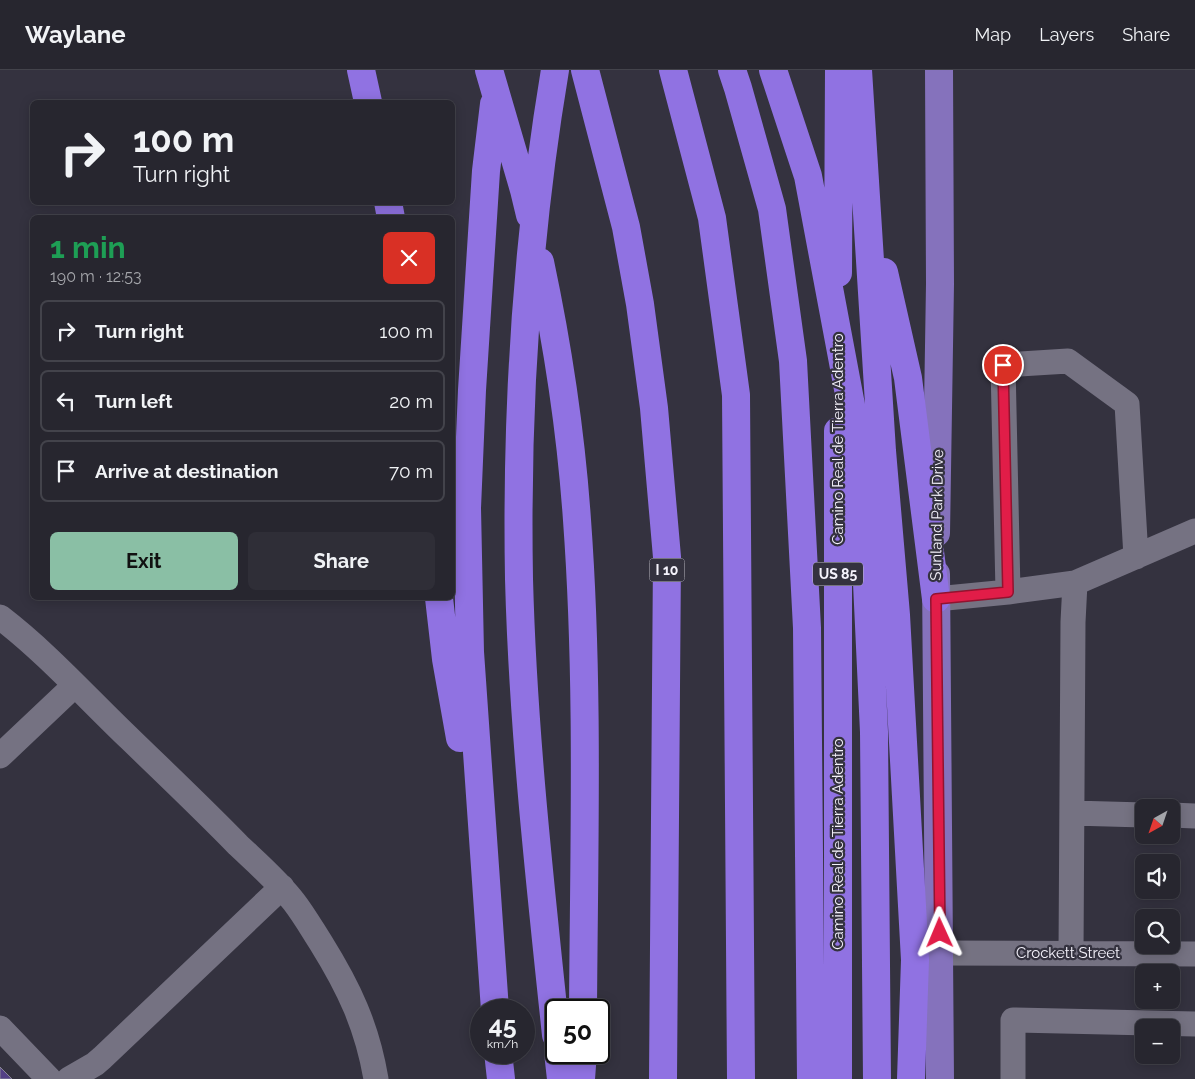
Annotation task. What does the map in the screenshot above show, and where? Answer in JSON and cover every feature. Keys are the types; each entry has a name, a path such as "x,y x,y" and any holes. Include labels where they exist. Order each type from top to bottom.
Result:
{"highway":[{"path":"361,70 368,100"},
{"path":"489,70 526,199 547,300 568,434 577,518 581,595 584,752 584,999"},
{"path":"494,999 470,652 467,508 472,390 486,170 499,70"},
{"path":"552,999 527,739 519,580 519,430 530,276 546,128 555,70"},
{"name":"I 10","path":"585,70 626,227 636,285 654,408 668,557 664,1079"},
{"path":"672,70 712,218 736,395 742,1079"},
{"path":"732,70 772,209 793,361 807,628 811,1079"},
{"path":"773,70 808,176 851,405 865,540 874,732 877,1079"},
{"path":"820,70 870,211 908,378 936,599"},
{"name":"Camino Real de Tierra Adentro","path":"838,1079 839,70"},
{"path":"858,70 882,451 896,615 915,960 910,1079"},
{"path":"439,600 446,659 486,890"},
{"path":"499,1064 501,1079"},
{"path":"559,1064 561,1079"},
{"path":"581,1079 582,1064"}],"main road":[{"name":"Sunland Park Drive","path":"939,70 940,284 936,599 940,1079"}],"street":[{"path":"1008,592 1003,365 1068,361 1128,404 1136,557"},
{"path":"936,599 1075,583 1195,531"},
{"path":"1071,953 1073,622 1075,583"},
{"path":"0,617 21,634 75,685 282,887 304,917 345,984 363,1024 376,1079"},
{"path":"0,756 75,685"},
{"path":"1072,813 1135,815"},
{"path":"1180,815 1195,816"},
{"path":"69,1079 102,1058 282,887"},
{"name":"Crockett Street","path":"940,953 1195,954"},
{"path":"1014,1079 1013,1020 1195,1024"},
{"path":"0,1028 49,1079"}],"building":[{"path":"0,1067 12,1079 0,1079"}],"route":[{"path":"940,933 936,599 1008,592 1003,365"}]}
